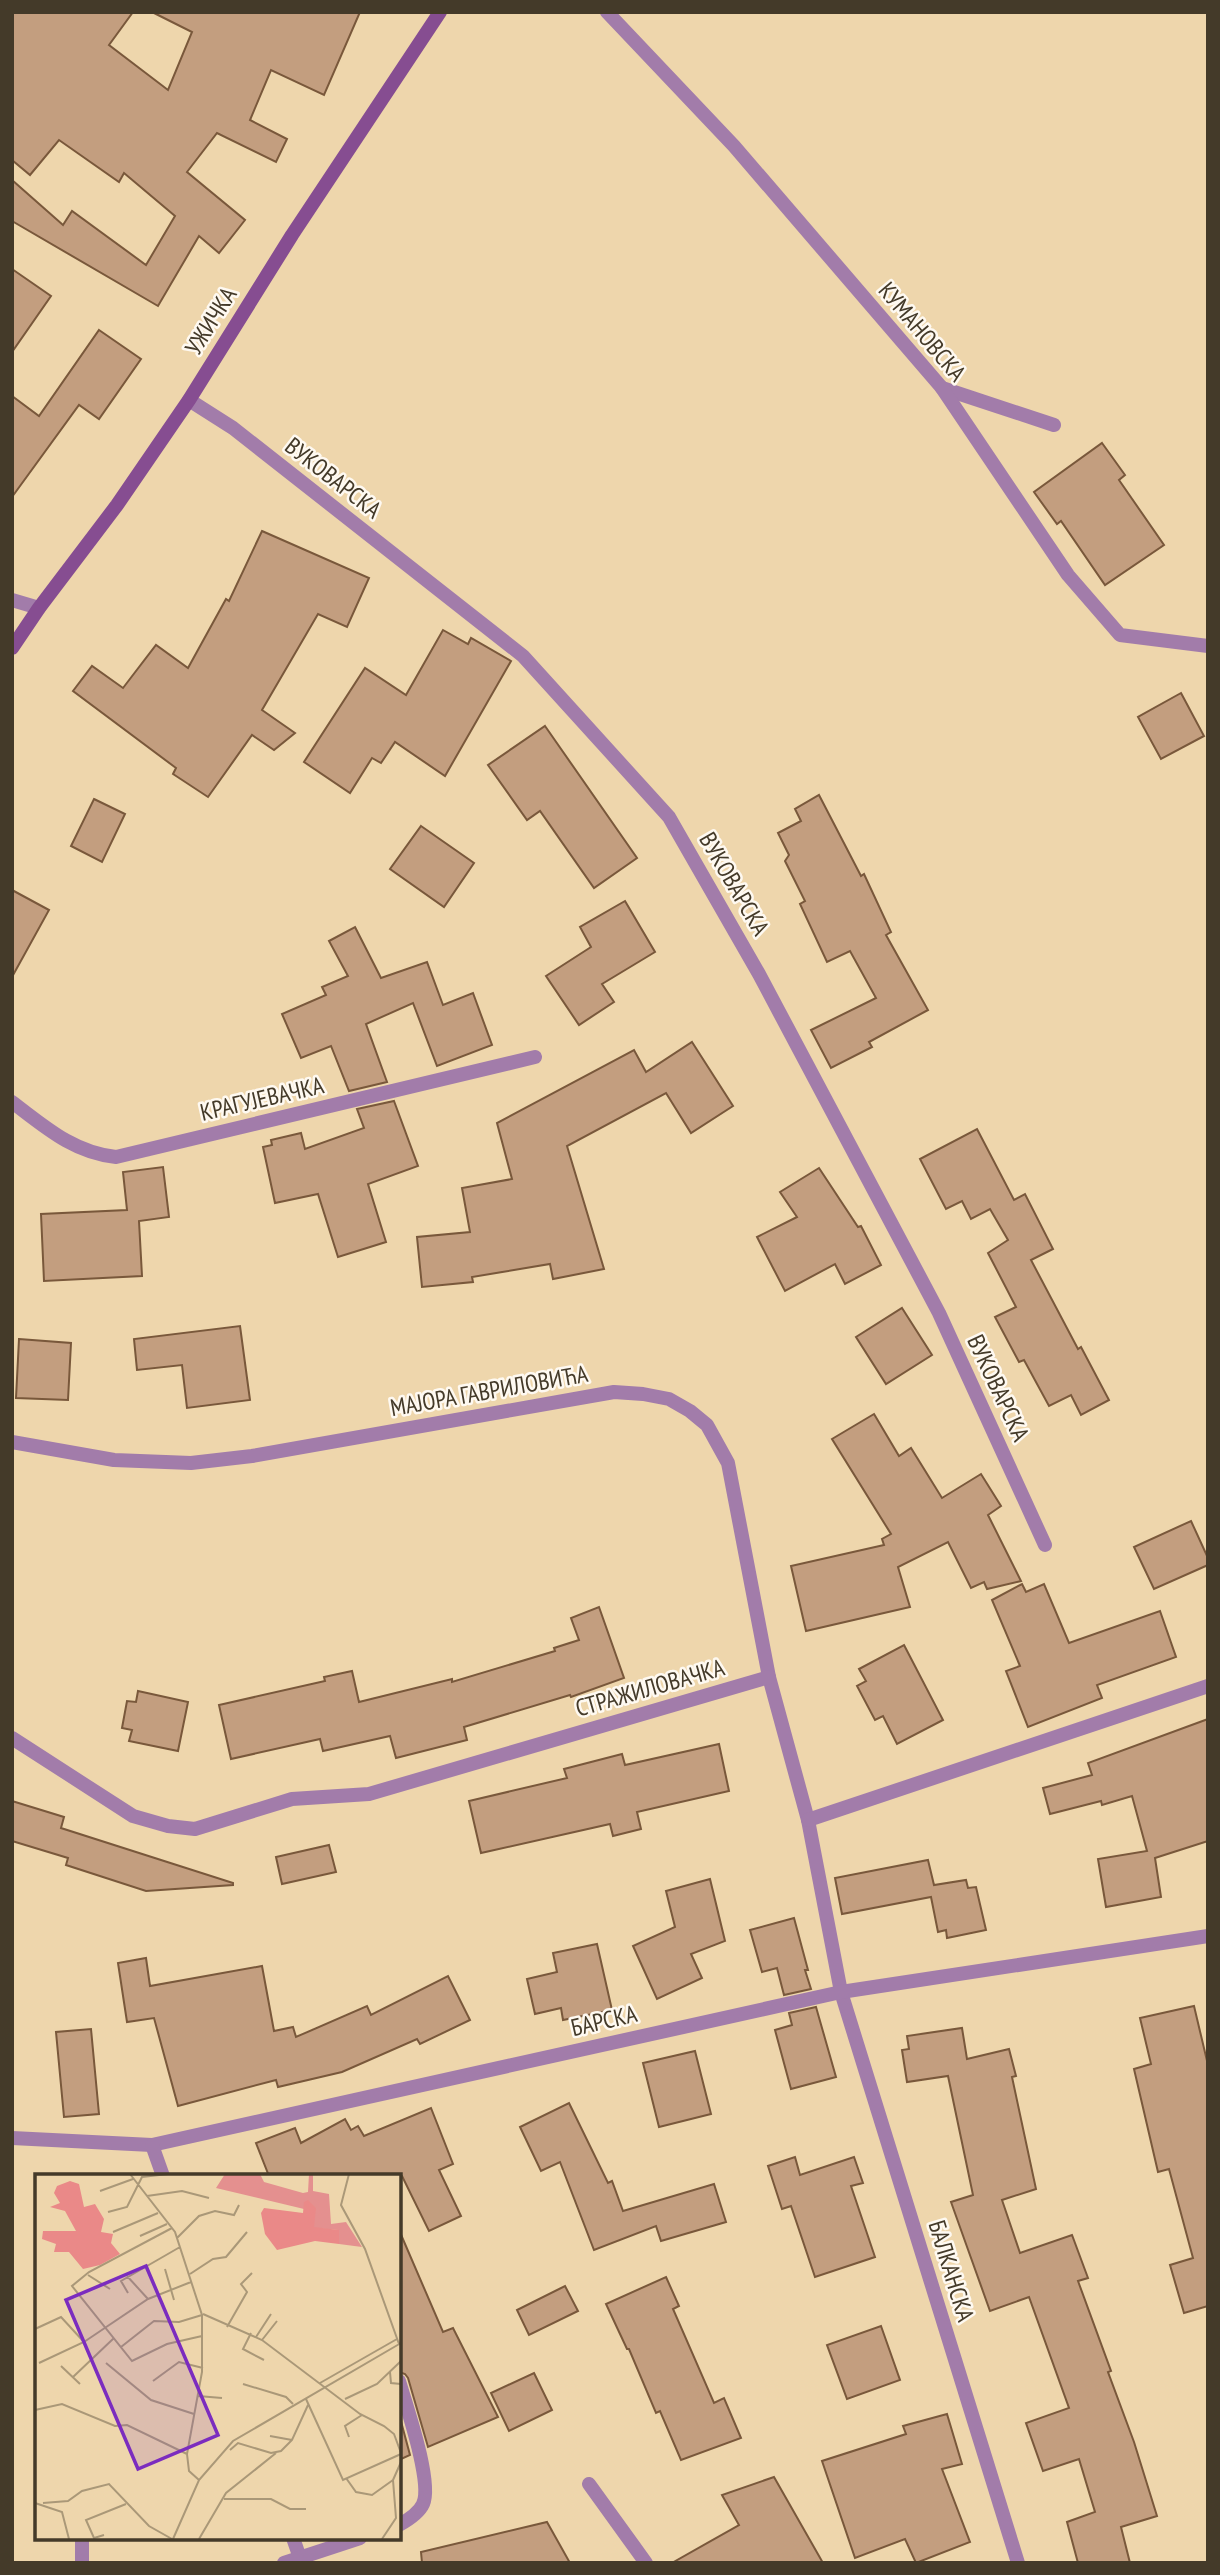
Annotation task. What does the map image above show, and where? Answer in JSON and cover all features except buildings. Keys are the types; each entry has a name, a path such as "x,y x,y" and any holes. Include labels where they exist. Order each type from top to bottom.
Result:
{"main road":[{"name":"УЖИЧКА","path":"12,648 117,505 189,400 292,235 440,12"}],"street":[{"name":"КУМАНОВСКА","path":"607,12 734,146 942,388 1068,575 1120,635 1208,646"},
{"path":"942,388 1054,425"},
{"name":"ВУКОВАРСКА","path":"189,400 233,428 523,656 669,817 759,974 939,1313 1045,1545"},
{"path":"12,600 39,608"},
{"name":"КРАГУЈЕВАЧКА","path":"12,1102 76,1147 103,1156 116,1157 535,1057"},
{"name":"МАЈОРА ГАВРИЛОВИЋА","path":"12,1442 114,1460 191,1463 253,1456 614,1392 669,1399 707,1425 728,1463 769,1677"},
{"path":"769,1677 808,1819 1208,1686"},
{"name":"СТРАЖИЛОВАЧКА","path":"12,1738 133,1816 168,1826 195,1829 292,1799 369,1794 769,1677"},
{"name":"БАЛКАНСКА","path":"808,1819 841,1992 1018,2563"},
{"name":"БАРСКА","path":"12,2138 152,2145 841,1992 1208,1936"},
{"path":"152,2145 162,2174"},
{"path":"401,2389 426,2483 424,2503 414,2515 401,2524"},
{"path":"589,2484 646,2563"},
{"path":"82,2540 82,2563"},
{"path":"294,2540 300,2558"},
{"path":"284,2563 354,2540"}]}
